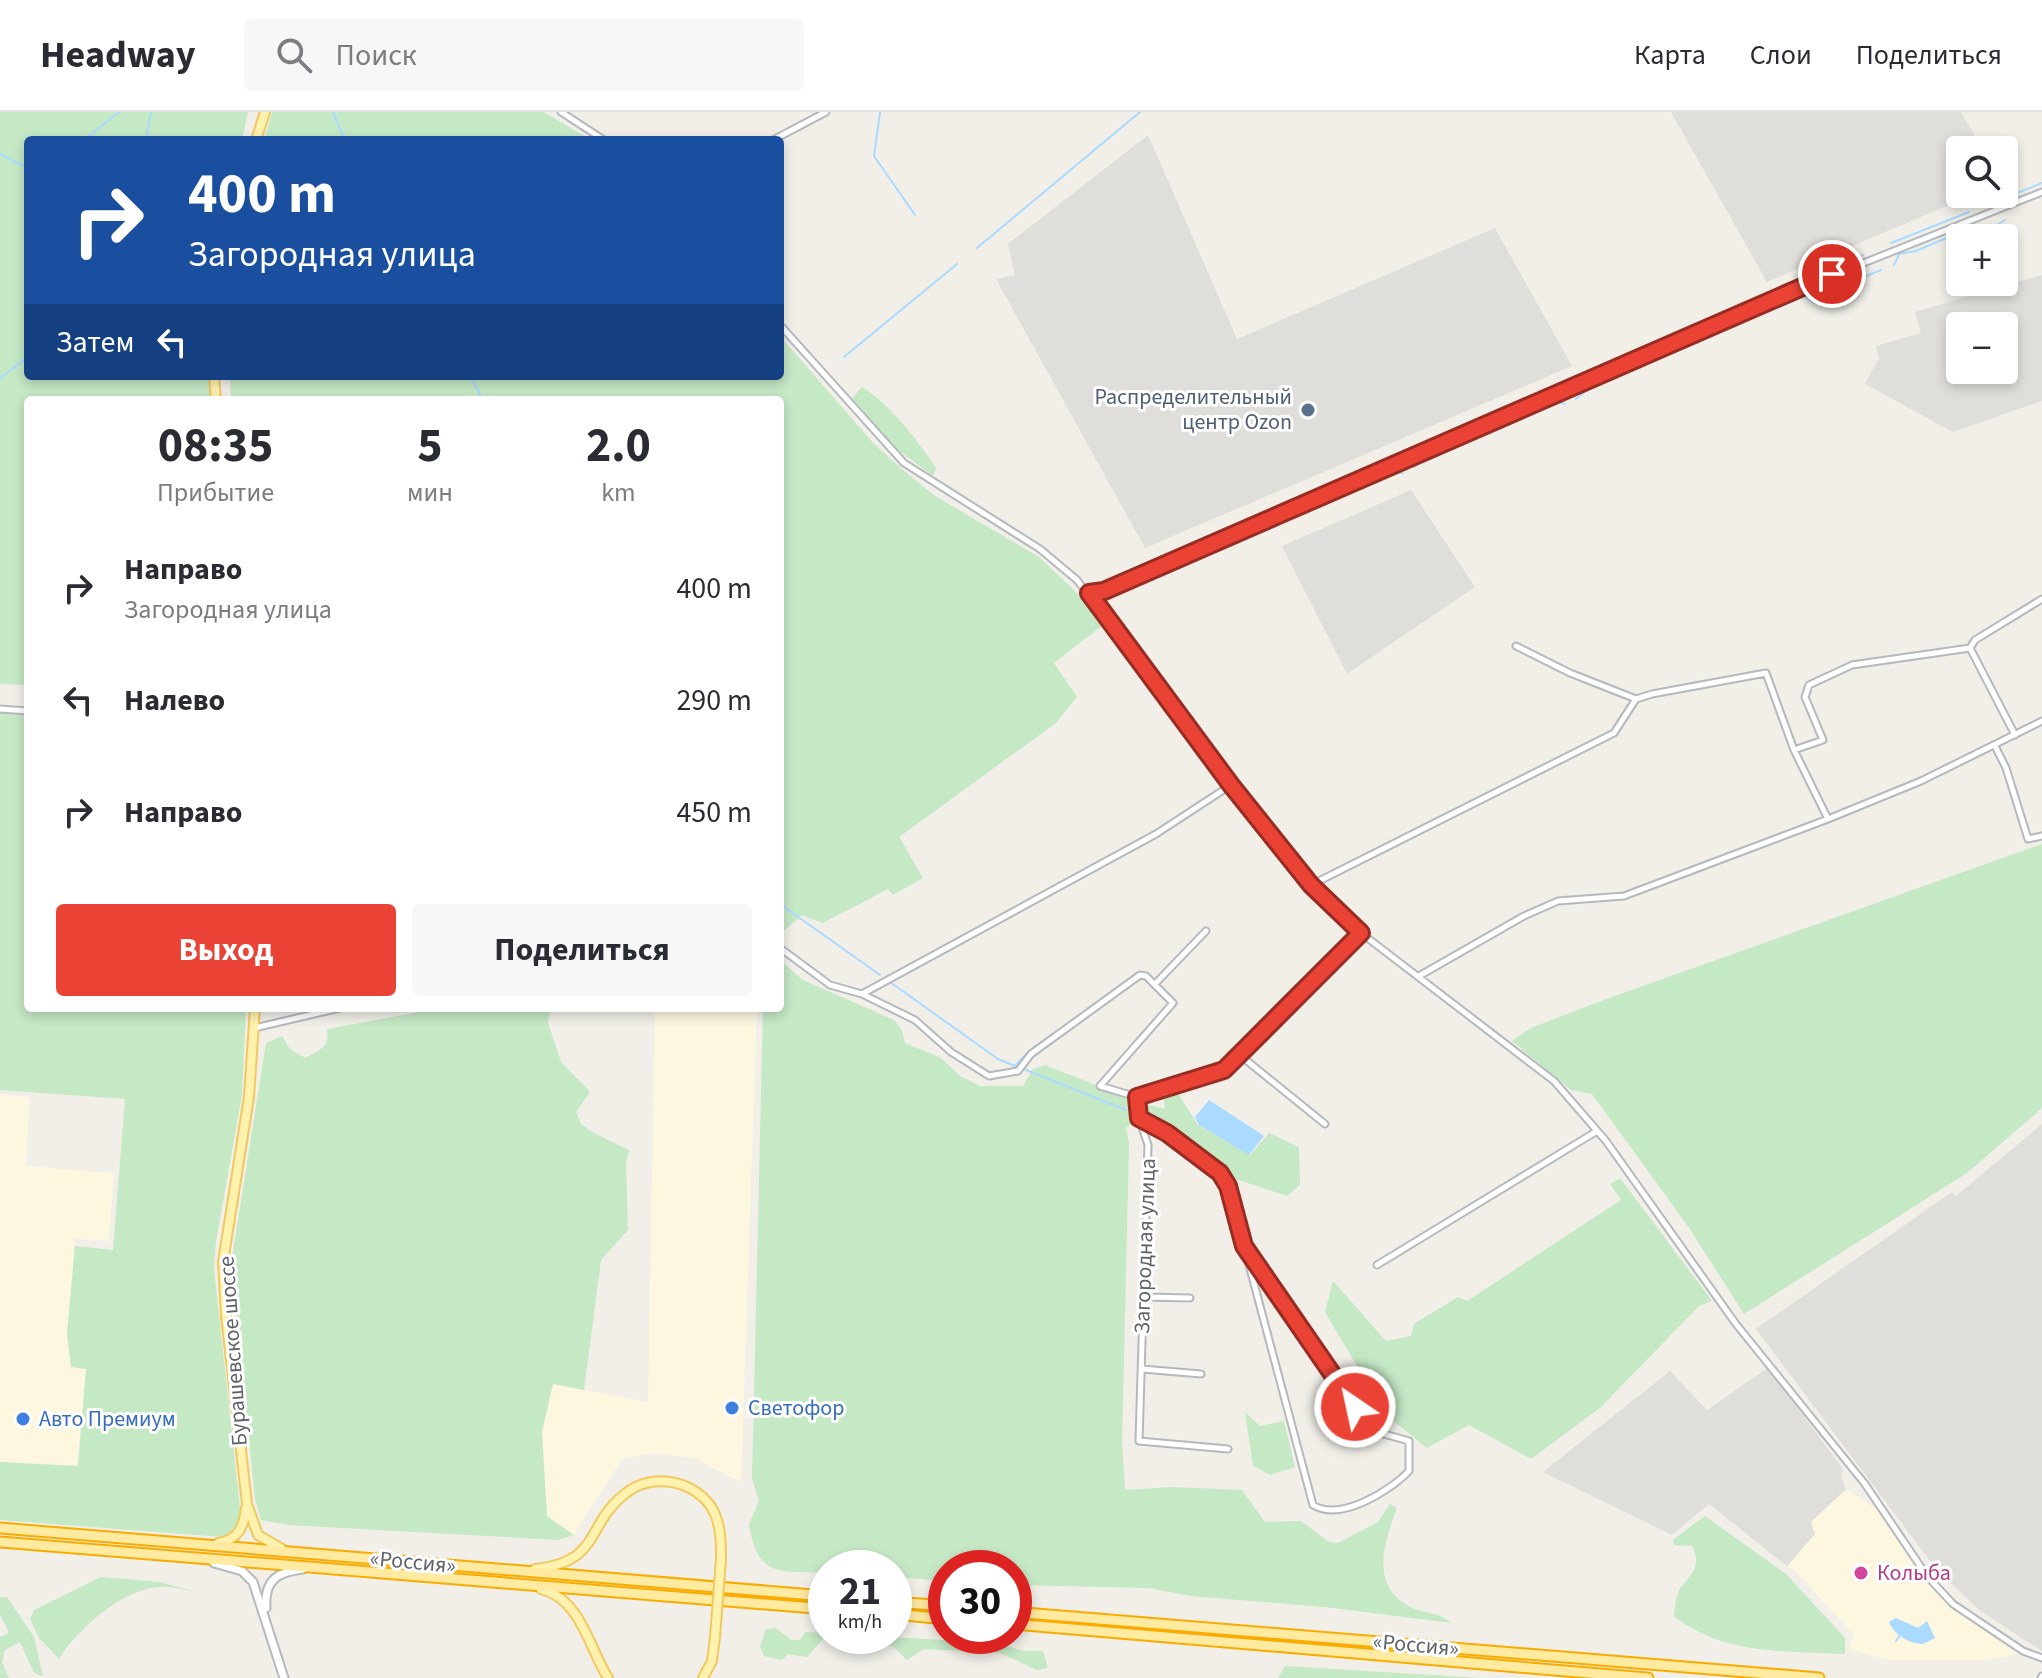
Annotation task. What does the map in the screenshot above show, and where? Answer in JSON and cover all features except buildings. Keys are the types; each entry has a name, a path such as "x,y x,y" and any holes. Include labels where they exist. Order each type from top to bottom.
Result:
{"highway":[{"name":"«Россия»","path":"0,1528 808,1595"},
{"name":"«Россия»","path":"0,1542 808,1608"},
{"name":"«Россия»","path":"1032,1613 1819,1678"},
{"name":"«Россия»","path":"1032,1626 1648,1678"}],"main road":[{"path":"257,136 265,112"},
{"name":"Бурашевское шоссе","path":"255,1012 245,1134 223,1262 226,1316 247,1504 260,1538 295,1553"},
{"path":"521,1571 550,1568 578,1555 621,1497 649,1482 680,1484 704,1498 717,1519 721,1559 712,1661 703,1678"},
{"path":"199,1545 225,1542 235,1537 243,1525 247,1504"},
{"path":"198,1558 239,1570 250,1577 268,1622 284,1678"},
{"path":"268,1622 265,1595 273,1579 285,1571 321,1568"},
{"path":"521,1584 547,1590 568,1605 608,1678"}],"street":[{"path":"561,112 598,136"},
{"path":"781,136 826,112"},
{"path":"1089,593 1104,591 1758,305 2042,192"},
{"path":"784,329 904,463 1051,557 1089,593 1231,785 1311,885 1361,933 1554,1081 1597,1131 1736,1324 1865,1484 1927,1576 1953,1604 2023,1651 2042,1658"},
{"path":"1794,750 1823,740 1805,697 1805,689 1809,685 1852,665 1970,648 1975,640 2042,599"},
{"path":"1516,646 1570,673 1636,699 1766,673 1794,750 1828,819"},
{"path":"1970,648 2015,735"},
{"path":"1311,885 1614,733 1636,699"},
{"path":"0,709 24,711"},
{"path":"1419,976 1524,916 1558,901 1624,896 1921,781 2042,721"},
{"path":"1995,746 2006,768 2028,839 2042,836"},
{"path":"862,994 906,967 967,939 1156,834 1231,785"},
{"path":"1155,984 1206,931"},
{"path":"784,951 830,985 862,994 915,1020 951,1052 989,1076 1018,1071 1031,1054 1140,975 1155,984 1173,1003 1100,1086 1137,1097 1208,1078 1224,1070 1361,933"},
{"path":"254,1028 323,1012"},
{"path":"1241,1056 1325,1124"},
{"name":"Загородная улица","path":"1137,1097 1139,1118 1148,1145 1139,1441 1228,1449"},
{"path":"1139,1118 1167,1133 1220,1173 1228,1186 1311,1502 1322,1510 1338,1509 1388,1488 1409,1471 1410,1444 1407,1439 1370,1430 1244,1246"},
{"path":"1377,1265 1597,1131"},
{"path":"1144,1297 1190,1298"},
{"path":"1142,1369 1201,1374"},
{"path":"1538,1668 1559,1678"},
{"path":"1593,1678 1605,1675"}],"shaded area":[{"path":"1671,112 1961,112 1975,136 1946,136 1946,206 1767,282"},
{"path":"1148,135 1237,339 1495,228 1572,366 1145,548 996,279 1015,275 1008,244"},
{"path":"2042,275 2042,401 1953,432 1865,384 1879,358 1876,346 1921,333 1915,312 1970,296 2018,296 2018,282"},
{"path":"1411,490 1475,587 1347,674 1282,546"},
{"path":"655,1012 757,1012 741,1482 694,1458 654,1453 622,1459 574,1535 547,1516 542,1432 553,1384 648,1402"},
{"path":"0,1094 30,1097 26,1166 114,1173 109,1241 75,1239 67,1334 71,1367 86,1368 77,1466 0,1462"},
{"path":"2042,1124 2042,1651 1979,1610 1936,1569 1756,1329 1952,1192 1956,1196"},
{"path":"1768,1368 1843,1469 1841,1476 1846,1489 1811,1522 1815,1534 1787,1566 1709,1504 1672,1535 1543,1472 1670,1371 1707,1410"},
{"name":"Колыба","path":"1846,1489 1882,1513 1931,1580 1954,1601 2029,1652 1988,1660 1889,1660 1849,1649 1854,1635 1795,1570 1787,1566 1815,1534 1810,1523"}],"green space":[{"path":"0,112 248,112 243,136 24,136 24,380 209,380 210,396 24,396 24,685 0,684"},
{"path":"272,112 544,112 584,136 265,136"},
{"path":"784,341 875,445 903,470 935,496 1039,557 1100,615 1103,625 1054,663 1077,697 1056,723 899,837 923,878 893,895 888,889 823,923 802,915 784,931 784,396 231,396 230,380 784,380"},
{"path":"862,387 882,402 912,435 936,468 933,476 894,447 852,398"},
{"path":"0,713 24,716 24,1012 246,1012 242,1095 214,1268 241,1517 236,1531 223,1537 0,1520 0,1462 78,1466 86,1369 71,1367 67,1334 75,1246 113,1250 125,1099 0,1090"},
{"path":"2042,844 2042,1108 1967,1173 1744,1314 1690,1229 1592,1094 1571,1090 1512,1041 1531,1028 1609,998"},
{"path":"784,963 803,980 894,1020 902,1030 905,1043 941,1058 960,1076 980,1086 1023,1086 1033,1069 1045,1065 1131,1099 1131,1124 1126,1128 1129,1144 1122,1444 1125,1490 1171,1487 1242,1490 1265,1522 1301,1521 1329,1542 1338,1543 1378,1522 1390,1504 1397,1508 1383,1563 1389,1588 1411,1607 1451,1623 1325,1607 1191,1596 1148,1588 1032,1585 1032,1550 928,1550 928,1580 912,1578 912,1550 808,1550 808,1572 784,1571 765,1563 753,1542 749,1524 759,1501 752,1479 763,1012 784,1012"},
{"path":"419,1012 550,1012 548,1023 561,1062 590,1092 576,1112 581,1124 629,1150 626,1163 628,1230 601,1260 584,1390 553,1384 542,1432 547,1516 574,1535 558,1540 289,1525 261,1520 255,1499 231,1264 266,1043 282,1036 290,1049 305,1058 325,1044 327,1029"},
{"path":"1176,1090 1198,1125 1250,1155 1269,1133 1299,1147 1300,1185 1287,1196 1229,1177 1210,1156 1142,1115 1145,1104 1165,1109 1163,1095"},
{"path":"1620,1178 1712,1301 1699,1306 1601,1407 1531,1459 1469,1425 1427,1448 1386,1415 1325,1312 1333,1281 1386,1341 1411,1336 1414,1324 1458,1297 1467,1301 1621,1200 1610,1184"},
{"path":"1245,1412 1260,1426 1284,1421 1295,1467 1270,1475 1253,1466"},
{"path":"1705,1516 1786,1574 1845,1638 1845,1654 1778,1651 1734,1644 1693,1629 1674,1616 1679,1592 1694,1569 1696,1559 1692,1546 1674,1545 1673,1540"},
{"path":"101,1577 160,1582 192,1591 160,1587 131,1595 102,1612 59,1659 39,1638 30,1619 34,1610"},
{"path":"0,1597 7,1597 34,1637 43,1676 34,1673 20,1642 5,1650 2,1662 9,1678 0,1678 0,1637 9,1633 0,1614"},
{"path":"776,1628 791,1640 800,1640 808,1632 810,1654 807,1657 788,1654 782,1660 764,1656 760,1647 766,1629"},
{"path":"912,1638 928,1639 928,1649 907,1660 901,1654 912,1654"},
{"path":"1043,1651 1048,1668 1037,1670 1002,1654"},
{"path":"1285,1666 1464,1677 1483,1678 1278,1678"}],"water":[{"path":"1209,1100 1264,1136 1249,1155 1199,1125 1195,1117"},
{"path":"1896,1618 1918,1628 1927,1621 1935,1638 1923,1644 1908,1640 1891,1627 1889,1622"}],"waterway":[{"path":"89,136 119,112"},
{"path":"147,136 151,112"},
{"path":"333,112 343,136"},
{"path":"880,112 874,156 915,215"},
{"path":"977,248 1140,112"},
{"path":"0,154 24,166"},
{"path":"2018,193 2042,183"},
{"path":"1891,243 1969,212"},
{"path":"1894,265 1899,254 1916,251 1974,226 1986,231 2005,220"},
{"path":"1803,281 1863,255"},
{"path":"844,357 957,264"},
{"path":"1838,294 1844,285 1881,270"},
{"path":"1756,300 1784,289"},
{"path":"1767,312 1805,296 1814,303"},
{"path":"1693,327 1737,309"},
{"path":"1699,341 1757,316"},
{"path":"1617,360 1675,335"},
{"path":"1666,355 1691,344"},
{"path":"0,378 24,360"},
{"path":"1576,399 1588,389 1648,363"},
{"path":"1569,381 1599,368"},
{"path":"472,380 481,396"},
{"path":"1415,467 1418,463 1559,402 1565,404"},
{"path":"1335,498 1394,472 1403,473"},
{"path":"1174,567 1277,526 1281,521 1328,501"},
{"path":"1120,592 1153,575"},
{"path":"784,907 880,975"},
{"path":"890,982 998,1059 1015,1066 1030,1050 1072,1021"},
{"path":"1026,1070 1126,1110"},
{"path":"1896,1641 1900,1635"}],"place":[{"name":"Распределительный центр Ozon","path":"1308,410"},
{"name":"Светофор","path":"732,1408"},
{"name":"Авто Премиум","path":"23,1419"},
{"name":"Колыба","path":"1861,1573"}],"route":[{"path":"1355,1407 1280,1293 1244,1246 1228,1186 1220,1173 1167,1133 1139,1118 1137,1097 1208,1078 1224,1070 1361,933 1311,885 1231,785 1089,593 1104,591 1832,274"}]}
